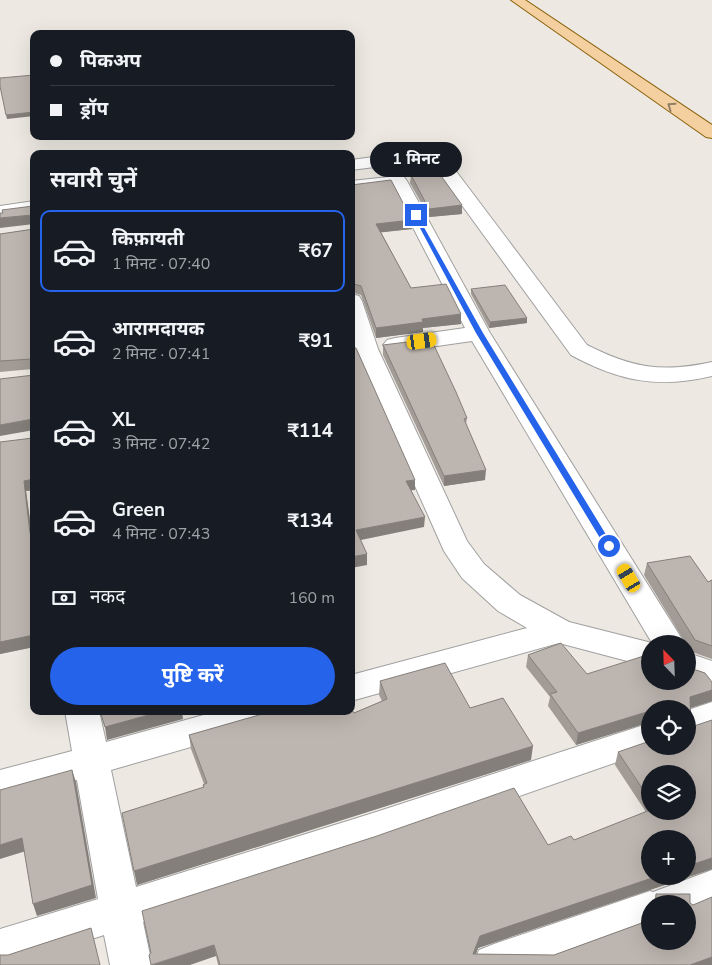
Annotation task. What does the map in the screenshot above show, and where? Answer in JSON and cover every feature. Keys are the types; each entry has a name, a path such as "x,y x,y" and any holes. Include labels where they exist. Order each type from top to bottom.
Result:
{"main road":[{"path":"517,0 712,133"},
{"path":"536,0 705,111"}],"street":[{"path":"355,164 434,154 579,350 599,361 641,375 664,378 689,375 712,369"},
{"path":"355,186 398,181 479,333 664,635"},
{"path":"0,212 30,208"},
{"path":"355,328 358,349 454,544 473,572 509,603 559,631 641,653"},
{"path":"358,349 479,333"},
{"path":"355,687 559,631"},
{"path":"696,669 712,674"},
{"path":"83,715 131,965"},
{"path":"0,786 254,715"},
{"path":"696,721 712,716"},
{"path":"0,949 120,912 547,773 641,740"},
{"path":"693,895 712,888"},
{"path":"494,965 641,913"}],"building":[{"path":"30,75 30,112 6,115 0,78"},
{"path":"439,173 462,205 429,209 411,175"},
{"path":"391,180 412,220 376,224 411,288 446,284 461,314 422,319 423,322 376,328 361,286 355,284 355,184"},
{"path":"30,206 30,215 0,218 0,213 3,213 2,210"},
{"path":"30,230 30,359 0,361 0,234"},
{"path":"505,285 527,318 490,322 471,289"},
{"path":"431,339 467,418 464,419 486,470 444,476 383,345"},
{"path":"355,348 415,480 406,481 425,517 356,530 367,554 355,556"},
{"path":"30,375 30,420 0,425 0,379"},
{"path":"30,438 30,480 24,481 30,533 30,636 0,642 0,442"},
{"path":"690,556 708,582 712,580 712,646 696,640 696,635 692,635 647,563"},
{"path":"561,643 587,674 641,657 641,690 696,690 696,670 705,673 712,682 712,690 690,697 690,700 641,700 641,714 578,733 550,694 557,692 528,655"},
{"path":"445,663 470,708 503,698 533,746 134,871 122,813 204,787 203,785 207,783 189,735 259,715 355,715 355,713 387,699 380,681"},
{"path":"101,715 148,715 105,727"},
{"path":"712,720 712,858 696,863 696,830 641,830 641,882 480,936 473,954 554,955 641,923 641,950 696,950 696,904 712,897 712,957 690,965 220,965 214,945 151,965 149,955 151,953 142,911 374,837 514,788 548,845 571,836 574,840 641,814 641,820 696,820 696,765 641,765 641,786 618,752 641,744 641,755 696,755 696,725"},
{"path":"72,770 92,885 33,904 22,838 0,845 0,790"},
{"path":"656,894 690,895 656,895"},
{"path":"91,928 100,965 0,965 0,955 8,955"}],"route":[{"path":"416,215 479,333 609,546"}]}
